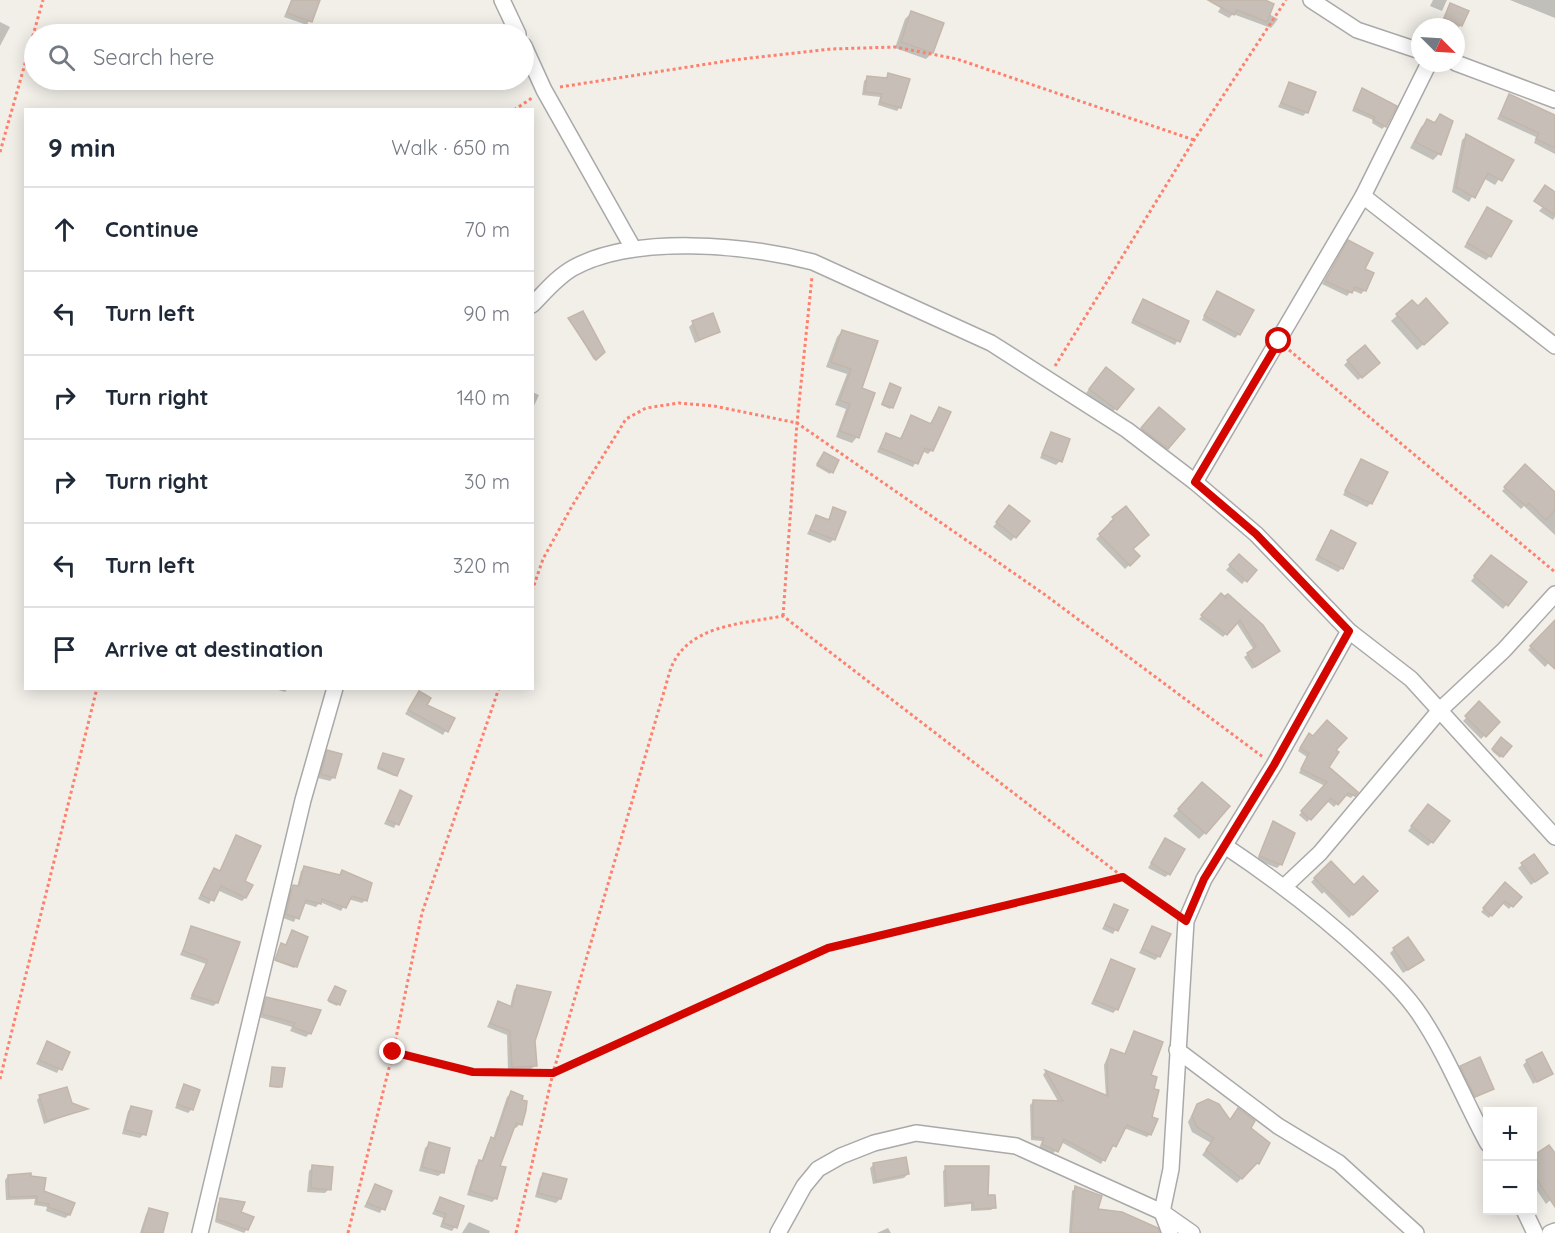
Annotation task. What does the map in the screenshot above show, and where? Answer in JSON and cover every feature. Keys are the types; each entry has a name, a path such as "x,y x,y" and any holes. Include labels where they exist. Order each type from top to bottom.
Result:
{"street":[{"path":"502,0 513,24"},
{"path":"1311,0 1357,30 1411,48"},
{"path":"1465,66 1555,100"},
{"path":"534,68 544,90 633,248"},
{"path":"1195,482 1363,196 1425,72"},
{"path":"1363,196 1555,346"},
{"path":"534,303 556,280 573,268 604,255 633,248 716,247 786,255 813,262 991,343 1048,377 1127,430 1195,482 1256,534 1349,631 1411,679 1555,837"},
{"path":"1285,886 1320,853 1440,710 1504,650 1555,594"},
{"path":"1170,1233 1162,1212 1171,1169 1186,921 1204,879 1274,765 1349,631"},
{"path":"200,1233 303,800 335,690"},
{"path":"1225,846 1285,886 1350,941 1419,1012 1435,1038 1483,1134"},
{"path":"1177,1050 1278,1126 1340,1163 1416,1233"},
{"path":"778,1233 804,1186 818,1169 840,1156 874,1143 916,1133 1016,1146 1162,1212 1192,1233"},
{"path":"1526,1215 1535,1233"},
{"path":"1550,1233 1555,1231"}],"path":[{"path":"36,24 43,0"},
{"path":"1048,377 1194,140 1286,0"},
{"path":"517,108 544,90 733,60 831,49 895,47 957,59 1194,140"},
{"path":"0,152 24,67"},
{"path":"783,616 797,423 813,262"},
{"path":"1279,341 1555,572"},
{"path":"534,585 543,559 572,506 626,419 646,408 679,403 714,406 797,423 1044,594 1274,765"},
{"path":"516,1233 553,1073 674,657 681,647 707,632 783,616 1123,877 1186,921"},
{"path":"0,1079 97,690"},
{"path":"348,1233 393,1052 422,913 498,690"},
{"path":"393,1052 473,1072 553,1073 828,948 1123,877"}],"building":[{"path":"292,0 320,0 312,22 287,13"},
{"path":"1208,0 1265,0 1274,4 1267,22 1237,10 1234,15"},
{"path":"1450,3 1469,11 1465,20 1444,18"},
{"path":"911,11 944,23 933,53 901,42"},
{"path":"888,73 910,79 901,108 880,102 882,94 865,92 867,76 887,78"},
{"path":"1289,82 1316,92 1308,113 1281,103"},
{"path":"1362,88 1397,106 1386,127 1373,120 1375,117 1354,108"},
{"path":"1509,94 1555,115 1555,148 1536,139 1539,133 1500,115"},
{"path":"1440,114 1453,121 1441,155 1415,142 1427,119 1435,123"},
{"path":"1466,134 1514,160 1502,181 1488,173 1475,198 1456,187"},
{"path":"1545,185 1555,192 1555,215 1534,201"},
{"path":"1487,207 1512,221 1491,257 1467,243"},
{"path":"1348,240 1373,253 1365,269 1374,273 1366,291 1355,287 1352,293 1325,281"},
{"path":"1217,291 1254,310 1240,335 1204,316"},
{"path":"1426,298 1448,323 1424,345 1396,314 1412,300 1418,306"},
{"path":"1143,299 1189,321 1180,342 1133,320"},
{"path":"583,311 605,352 596,360 568,318"},
{"path":"713,313 720,332 699,340 692,321"},
{"path":"842,330 878,341 862,388 875,393 859,438 840,431 850,404 840,400 851,369 831,362"},
{"path":"1365,345 1380,363 1362,378 1347,360"},
{"path":"1106,367 1134,389 1117,410 1089,389"},
{"path":"890,383 901,388 893,408 882,404"},
{"path":"939,407 951,412 933,451 925,448 918,464 880,448 886,433 901,439 911,415 931,424"},
{"path":"1159,407 1185,429 1168,449 1141,428"},
{"path":"1051,432 1070,439 1062,462 1042,454"},
{"path":"824,452 839,460 833,473 817,464"},
{"path":"1361,459 1388,472 1372,504 1345,491"},
{"path":"1525,464 1555,492 1555,510 1546,520 1529,503 1526,506 1504,487"},
{"path":"1009,505 1030,521 1016,538 996,522"},
{"path":"1126,506 1149,535 1133,549 1140,556 1130,566 1099,534 1114,519 1112,517"},
{"path":"833,507 846,512 835,540 810,530 816,515 829,520"},
{"path":"1331,530 1356,543 1343,569 1318,556"},
{"path":"1239,554 1257,570 1247,582 1229,565"},
{"path":"1491,555 1527,582 1508,606 1474,576"},
{"path":"1221,593 1227,599 1225,596 1228,594 1263,625 1280,651 1255,667 1247,653 1256,647 1240,620 1227,635 1201,615"},
{"path":"1555,620 1555,669 1530,646"},
{"path":"419,691 431,698 427,705 455,718 448,732 408,710"},
{"path":"1479,701 1500,722 1486,737 1465,716"},
{"path":"1327,720 1347,738 1336,750 1339,752 1329,767 1358,792 1355,796 1348,793 1338,805 1331,798 1311,820 1301,811 1327,782 1301,769 1309,753 1300,748 1309,733 1313,736"},
{"path":"1501,737 1512,746 1503,757 1492,749"},
{"path":"327,750 342,754 335,778 321,774"},
{"path":"383,753 404,759 397,776 378,767"},
{"path":"1202,782 1230,806 1206,834 1178,809"},
{"path":"400,790 412,796 399,825 387,820"},
{"path":"1428,804 1450,821 1433,843 1411,826"},
{"path":"1273,821 1295,833 1282,865 1259,856"},
{"path":"236,835 261,846 245,881 253,885 246,898 221,886 214,901 201,895 214,868 220,871"},
{"path":"1165,838 1185,849 1170,875 1151,863"},
{"path":"1534,854 1548,873 1535,882 1521,863"},
{"path":"1331,861 1354,885 1363,876 1378,891 1353,915 1314,878"},
{"path":"304,866 340,875 342,870 372,883 367,901 352,896 346,908 322,899 321,904 306,900 299,919 286,914 293,885 299,886"},
{"path":"1505,882 1522,897 1513,907 1505,901 1492,916 1483,908"},
{"path":"1114,904 1128,910 1118,931 1105,925"},
{"path":"191,926 240,942 218,1003 192,995 208,960 183,951"},
{"path":"1152,926 1171,934 1160,957 1142,949"},
{"path":"292,930 308,937 297,967 275,960 281,943 286,945"},
{"path":"1408,937 1424,960 1408,970 1393,948"},
{"path":"1111,959 1135,969 1118,1010 1094,1000"},
{"path":"517,985 551,992 535,1041 537,1066 512,1067 510,1031 490,1023 498,1001 512,1007"},
{"path":"335,986 346,991 340,1005 328,1000"},
{"path":"266,997 321,1010 311,1034 293,1027 295,1023 262,1014"},
{"path":"1134,1031 1163,1042 1151,1075 1157,1077 1154,1089 1159,1090 1152,1117 1158,1119 1151,1135 1127,1125 1116,1147 1113,1145 1105,1161 1064,1139 1058,1152 1042,1144 1044,1138 1033,1137 1033,1100 1063,1101 1045,1070 1108,1096 1107,1061 1111,1049 1125,1054"},
{"path":"47,1041 70,1052 62,1070 39,1060"},
{"path":"1542,1052 1553,1074 1537,1082 1526,1060"},
{"path":"1480,1057 1494,1089 1475,1097 1460,1066"},
{"path":"272,1067 285,1068 282,1087 270,1086"},
{"path":"184,1084 200,1090 193,1110 177,1104"},
{"path":"67,1087 72,1103 88,1109 47,1121 39,1095"},
{"path":"511,1091 523,1096 522,1100 527,1101 526,1110 522,1125 516,1123 500,1166 506,1167 497,1199 470,1191 479,1160 483,1161 491,1137 495,1139"},
{"path":"1208,1099 1219,1104 1230,1120 1238,1108 1255,1121 1251,1128 1270,1143 1259,1164 1257,1163 1242,1179 1206,1150 1214,1138 1197,1127 1192,1116 1197,1104"},
{"path":"131,1106 152,1111 146,1135 125,1130"},
{"path":"429,1142 450,1148 444,1173 422,1167"},
{"path":"1549,1145 1555,1153 1555,1207 1537,1180 1537,1153"},
{"path":"906,1157 909,1174 876,1181 873,1163"},
{"path":"312,1165 333,1167 331,1190 311,1188"},
{"path":"945,1166 989,1166 988,1195 995,1195 996,1208 974,1209 973,1202 947,1204"},
{"path":"31,1173 31,1176 46,1178 44,1191 75,1203 70,1215 48,1207 49,1204 37,1202 37,1196 9,1197 8,1175"},
{"path":"543,1173 567,1179 561,1199 538,1193"},
{"path":"375,1184 392,1191 385,1210 367,1203"},
{"path":"1075,1186 1102,1196 1098,1209 1122,1212 1158,1228 1160,1233 1071,1233"},
{"path":"440,1197 464,1206 457,1228 443,1223 446,1214 435,1210"},
{"path":"220,1198 245,1202 241,1212 254,1217 248,1230 217,1219"},
{"path":"149,1208 168,1213 163,1233 142,1233"}],"route":[{"path":"393,1052 473,1072 553,1073 828,948 1123,877 1186,921 1204,879 1274,765 1349,631 1256,534 1195,482 1279,341"}]}
